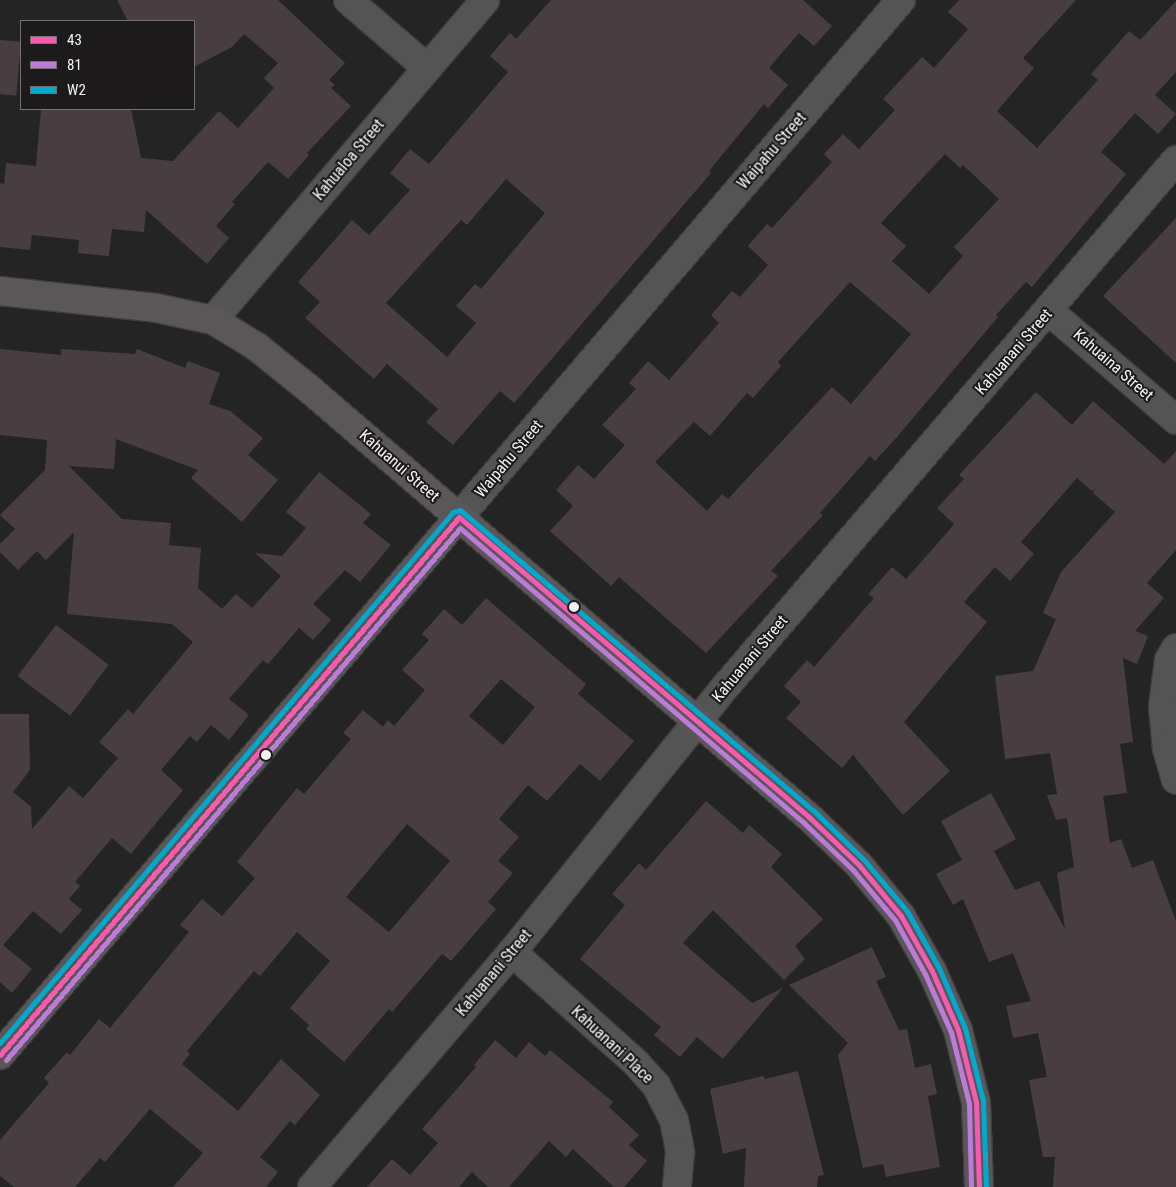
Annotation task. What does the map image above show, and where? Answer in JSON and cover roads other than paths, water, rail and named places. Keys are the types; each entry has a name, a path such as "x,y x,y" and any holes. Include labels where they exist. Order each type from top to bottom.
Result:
{"street":[{"path":"348,0 427,68"},
{"name":"Kahualoa Street","path":"213,320 485,0"},
{"name":"Waipahu Street","path":"0,1055 901,0"},
{"name":"Kahuanani Street","path":"312,1187 512,952 697,721 1050,311 1176,160"},
{"name":"Kahuanui Street","path":"0,291 156,308 213,320 257,347 308,388 697,721 859,865 901,916 932,971 958,1030 976,1102 979,1187"},
{"name":"Kahuaina Street","path":"1050,311 1176,420"},
{"path":"1176,648 1169,660 1163,707 1167,749 1176,780"},
{"name":"Kahuanani Place","path":"512,952 636,1063 656,1085 676,1128 680,1152 677,1187"}]}
